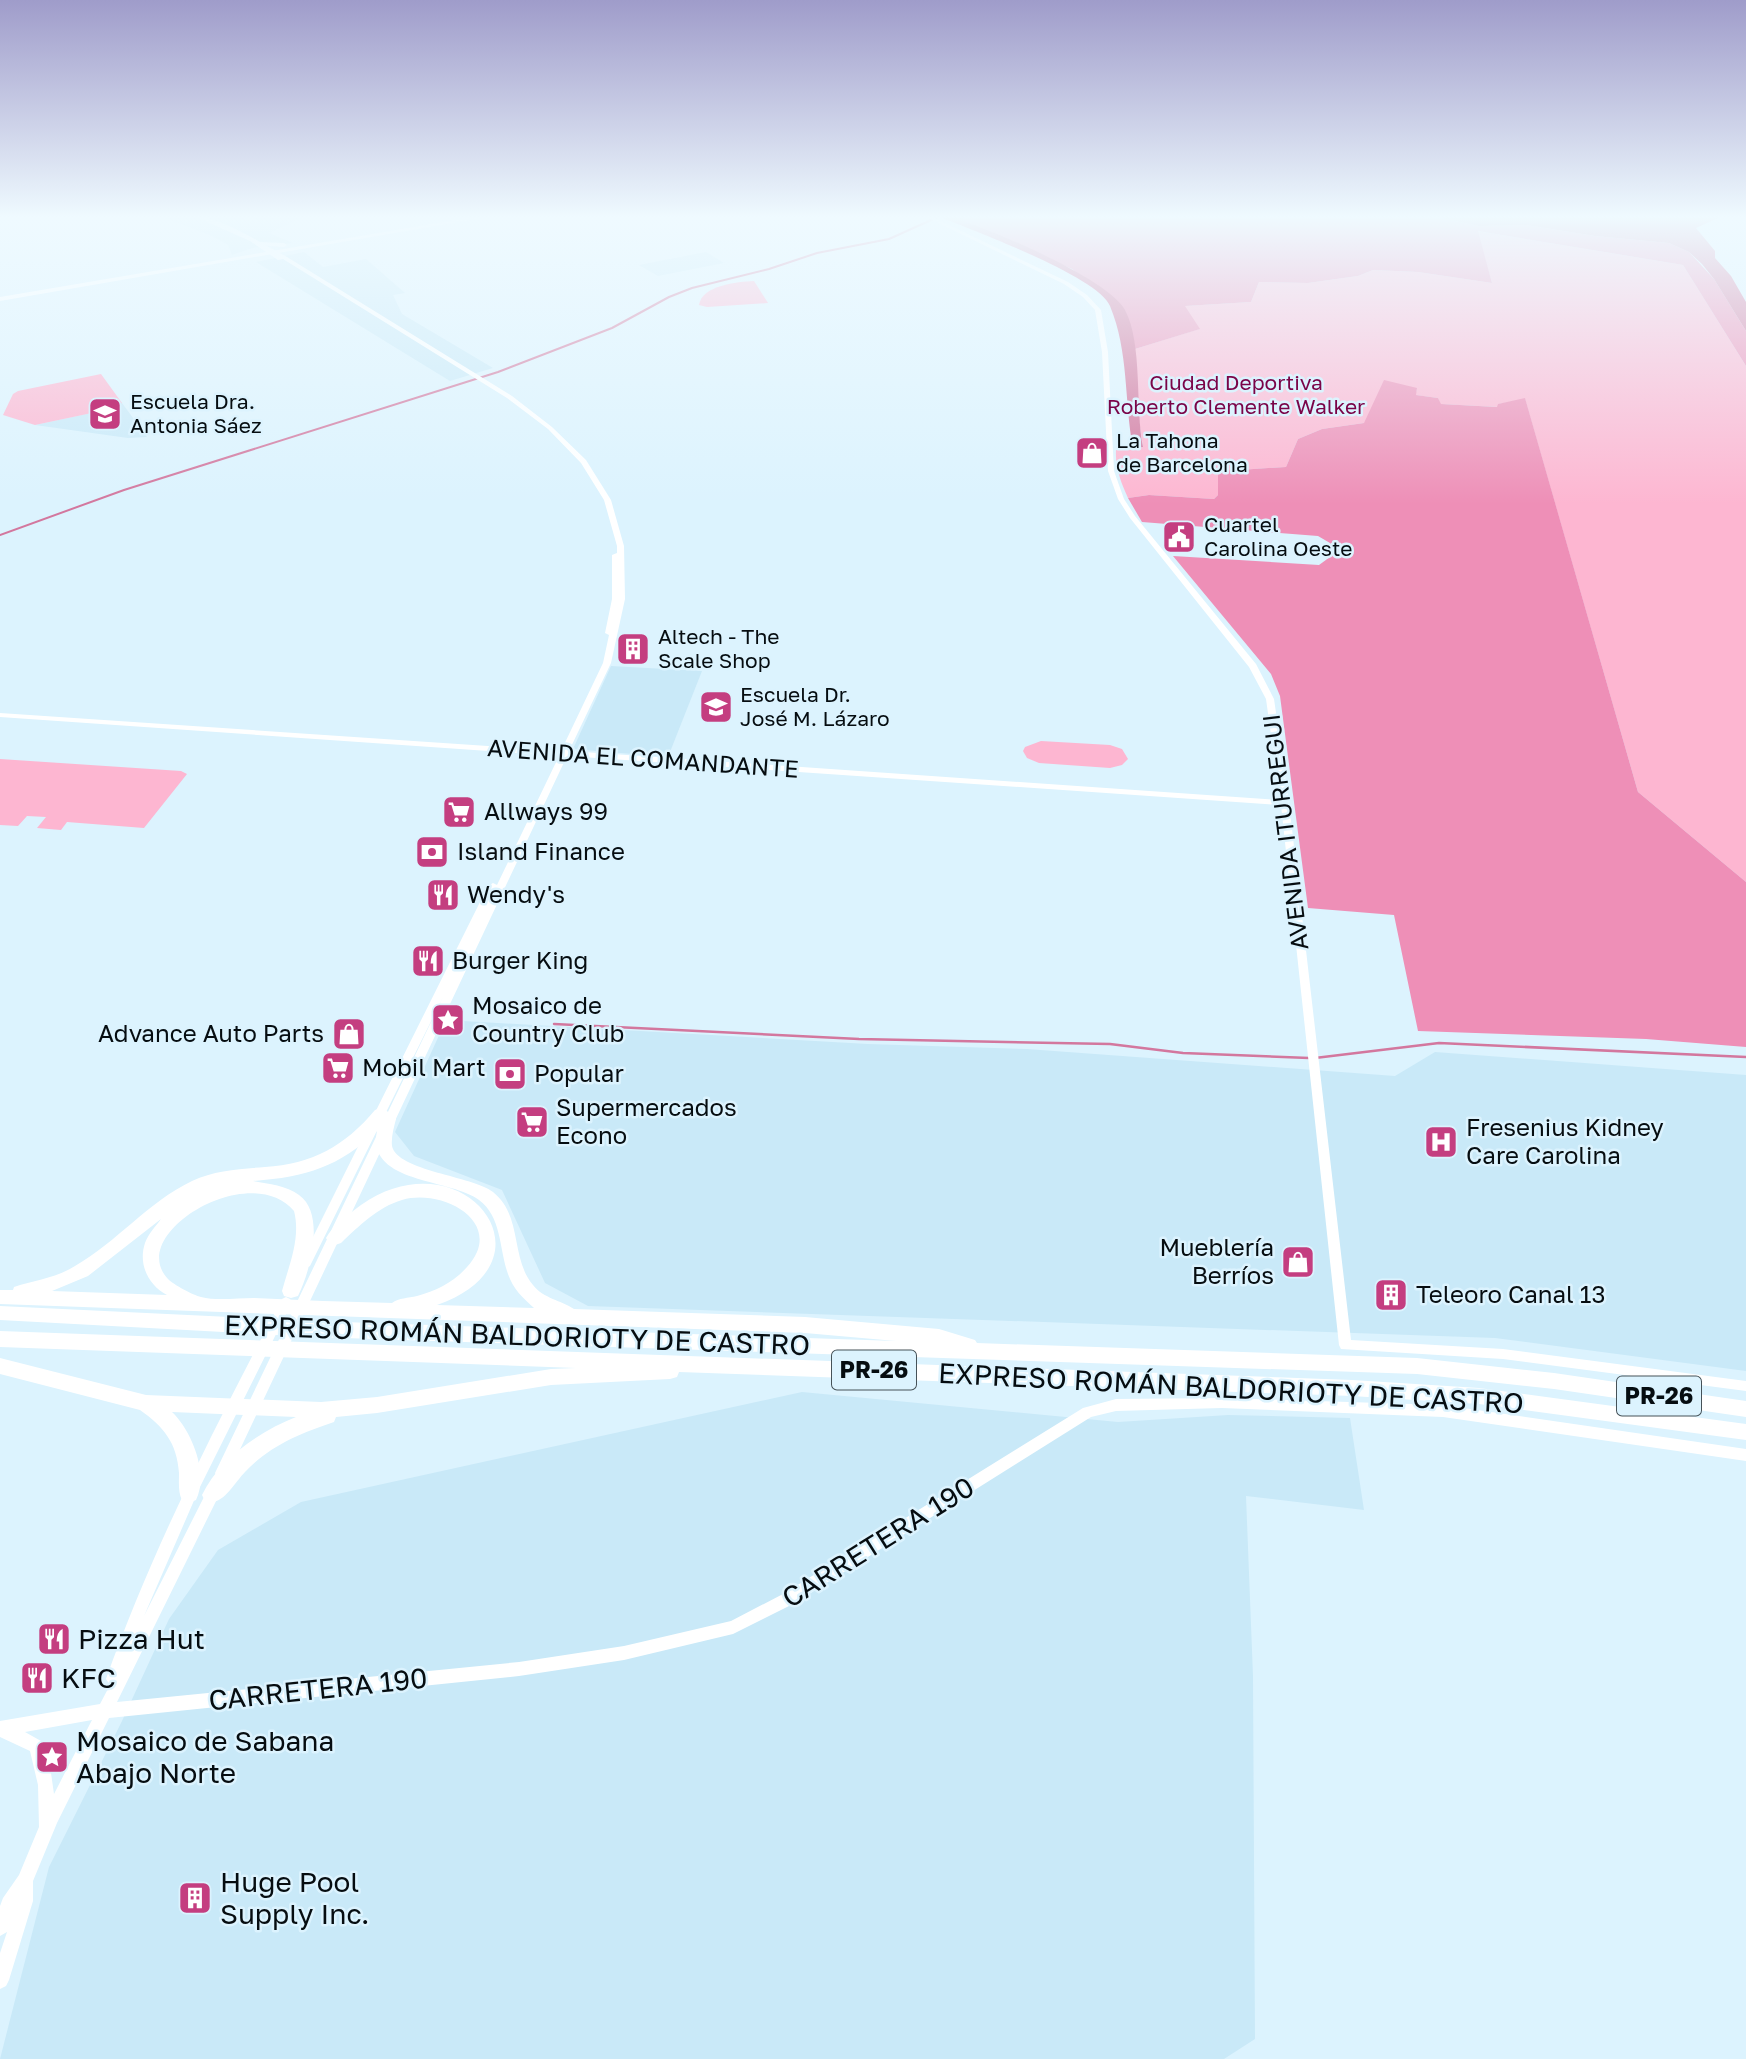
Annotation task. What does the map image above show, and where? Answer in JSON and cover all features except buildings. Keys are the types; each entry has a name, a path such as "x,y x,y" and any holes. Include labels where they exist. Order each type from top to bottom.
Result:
{"highway":[{"path":"0,1296 43,1287 83,1271 161,1209 201,1184 237,1174 293,1171 324,1162 353,1146 385,1117"},
{"path":"385,1117 384,1146 389,1157 409,1168 468,1186 486,1196 494,1203 501,1217 515,1275 522,1285 549,1307 586,1318"},
{"path":"207,1305 170,1292 160,1284 153,1274 150,1261 152,1247 159,1233 177,1212 211,1192 231,1187 263,1187 276,1191 289,1196 302,1210 305,1231 301,1291"},
{"path":"335,1238 366,1210 397,1195 413,1191 441,1193 467,1203 483,1219 487,1229 488,1243 477,1268 465,1281 448,1292 414,1304 345,1310"},
{"path":"0,1296 819,1326 939,1337 994,1353"},
{"name":"EXPRESO ROMÁN BALDORIOTY DE CASTRO","path":"0,1313 314,1329 1417,1366 1541,1379 1746,1409"},
{"name":"EXPRESO ROMÁN BALDORIOTY DE CASTRO","path":"0,1339 1420,1391 1560,1406 1746,1432"},
{"path":"212,1495 242,1458 275,1436 316,1419 377,1405 551,1377 648,1373 732,1365"},
{"path":"0,1366 146,1403 321,1410 377,1405"},
{"path":"146,1403 171,1421 179,1431 190,1463 189,1494"}],"street":[{"path":"103,1711 132,1624 189,1494 242,1407 267,1378 301,1291 385,1117 435,1028 601,663 616,599 616,553 607,517 596,489 565,446 529,413 370,312"},
{"name":"AVENIDA ITURREGUI","path":"1098,312 1104,340 1114,482 1132,517 1261,679 1271,707 1285,803 1345,1345 1503,1354 1746,1386"},
{"name":"AVENIDA EL COMANDANTE","path":"0,715 1285,803"},
{"path":"0,1927 9,1904 25,1881 45,1832 103,1711 212,1495 242,1407 247,1377 335,1238 385,1117"},
{"name":"CARRETERA 190","path":"2,1729 103,1711 519,1669 624,1653 733,1627 788,1599 1088,1412 1116,1405 1222,1403 1443,1411 1746,1455"},
{"path":"2,1729 36,1746 44,1769 48,1796 45,1832"},
{"path":"0,1980 24,1901 25,1881"}],"shaded area":[{"path":"338,312 401,312 493,368 450,381"},
{"path":"1112,312 1126,312 1134,340 1143,447 1133,448 1123,358"},
{"path":"1125,312 1189,312 1200,329 1135,349"},
{"path":"1712,312 1734,312 1746,331 1746,366"},
{"path":"1734,312 1746,312 1746,331"},
{"path":"1384,380 1417,388 1416,395 1438,398 1441,404 1497,407 1498,404 1525,398 1638,792 1746,882 1746,1047 1646,1039 1418,1031 1394,915 1308,908 1280,696 1271,674 1173,556 1319,565 1330,557 1330,543 1318,536 1142,522 1128,498 1149,495 1214,499 1218,495 1218,470 1286,467 1298,439 1322,429 1364,423"},
{"path":"122,403 147,437 128,438 35,425 105,410 104,407"},
{"path":"611,666 702,671 668,757 573,749"},
{"path":"446,1020 868,1044 1027,1049 1395,1076 1435,1052 1746,1075 1746,1371 1495,1338 588,1306 545,1283 502,1190 414,1156 395,1132"},
{"path":"802,1392 1118,1422 1228,1415 1350,1418 1364,1510 1246,1496 1253,1676 1255,2039 1224,2059 0,2059 49,1867 122,1721 169,1619 218,1550 301,1502"}],"green space":[{"name":"Ciudad Deportiva Roberto Clemente Walker","path":"1188,312 1712,312 1746,366 1746,882 1638,792 1525,399 1499,404 1498,407 1440,404 1438,398 1415,395 1417,389 1364,423 1322,429 1298,439 1286,467 1218,470 1218,495 1214,499 1149,495 1128,498 1118,469 1116,450 1143,447 1138,414 1135,349 1199,329"},
{"path":"101,374 122,403 105,407 106,410 35,425 3,415 13,394 18,391"},
{"path":"1041,741 1110,745 1122,749 1128,759 1122,765 1110,768 1039,763 1027,758 1023,751 1025,747"},
{"path":"0,759 181,771 187,774 144,828 67,822 61,830 37,828 46,817 27,816 18,826 0,825"}],"waterway":[{"path":"0,535 124,490 498,372 612,328 641,312"},
{"path":"554,1024 859,1039 1110,1044 1183,1053 1309,1058"},
{"path":"1315,1058 1439,1043 1746,1057"}],"place":[{"name":"Escuela Dra. Antonia Sáez","path":"105,414"},
{"name":"La Tahona de Barcelona","path":"1092,453"},
{"name":"Cuartel Carolina Oeste","path":"1179,537"},
{"name":"Altech - The Scale Shop","path":"633,649"},
{"name":"Escuela Dr. José M. Lázaro","path":"716,707"},
{"name":"Allways 99","path":"459,812"},
{"name":"Island Finance","path":"432,852"},
{"name":"Wendy's","path":"443,895"},
{"name":"Burger King","path":"428,961"},
{"name":"Mosaico de Country Club","path":"448,1020"},
{"name":"Advance Auto Parts","path":"349,1034"},
{"name":"Mobil Mart","path":"338,1068"},
{"name":"Popular","path":"510,1074"},
{"name":"Supermercados Econo","path":"532,1122"},
{"name":"Fresenius Kidney Care Carolina","path":"1441,1142"},
{"name":"Mueblería Berríos","path":"1298,1262"},
{"name":"Teleoro Canal 13","path":"1391,1295"},
{"name":"Pizza Hut","path":"54,1639"},
{"name":"KFC","path":"37,1678"},
{"name":"Mosaico de Sabana Abajo Norte","path":"52,1757"},
{"name":"Huge Pool Supply Inc.","path":"195,1898"}]}
